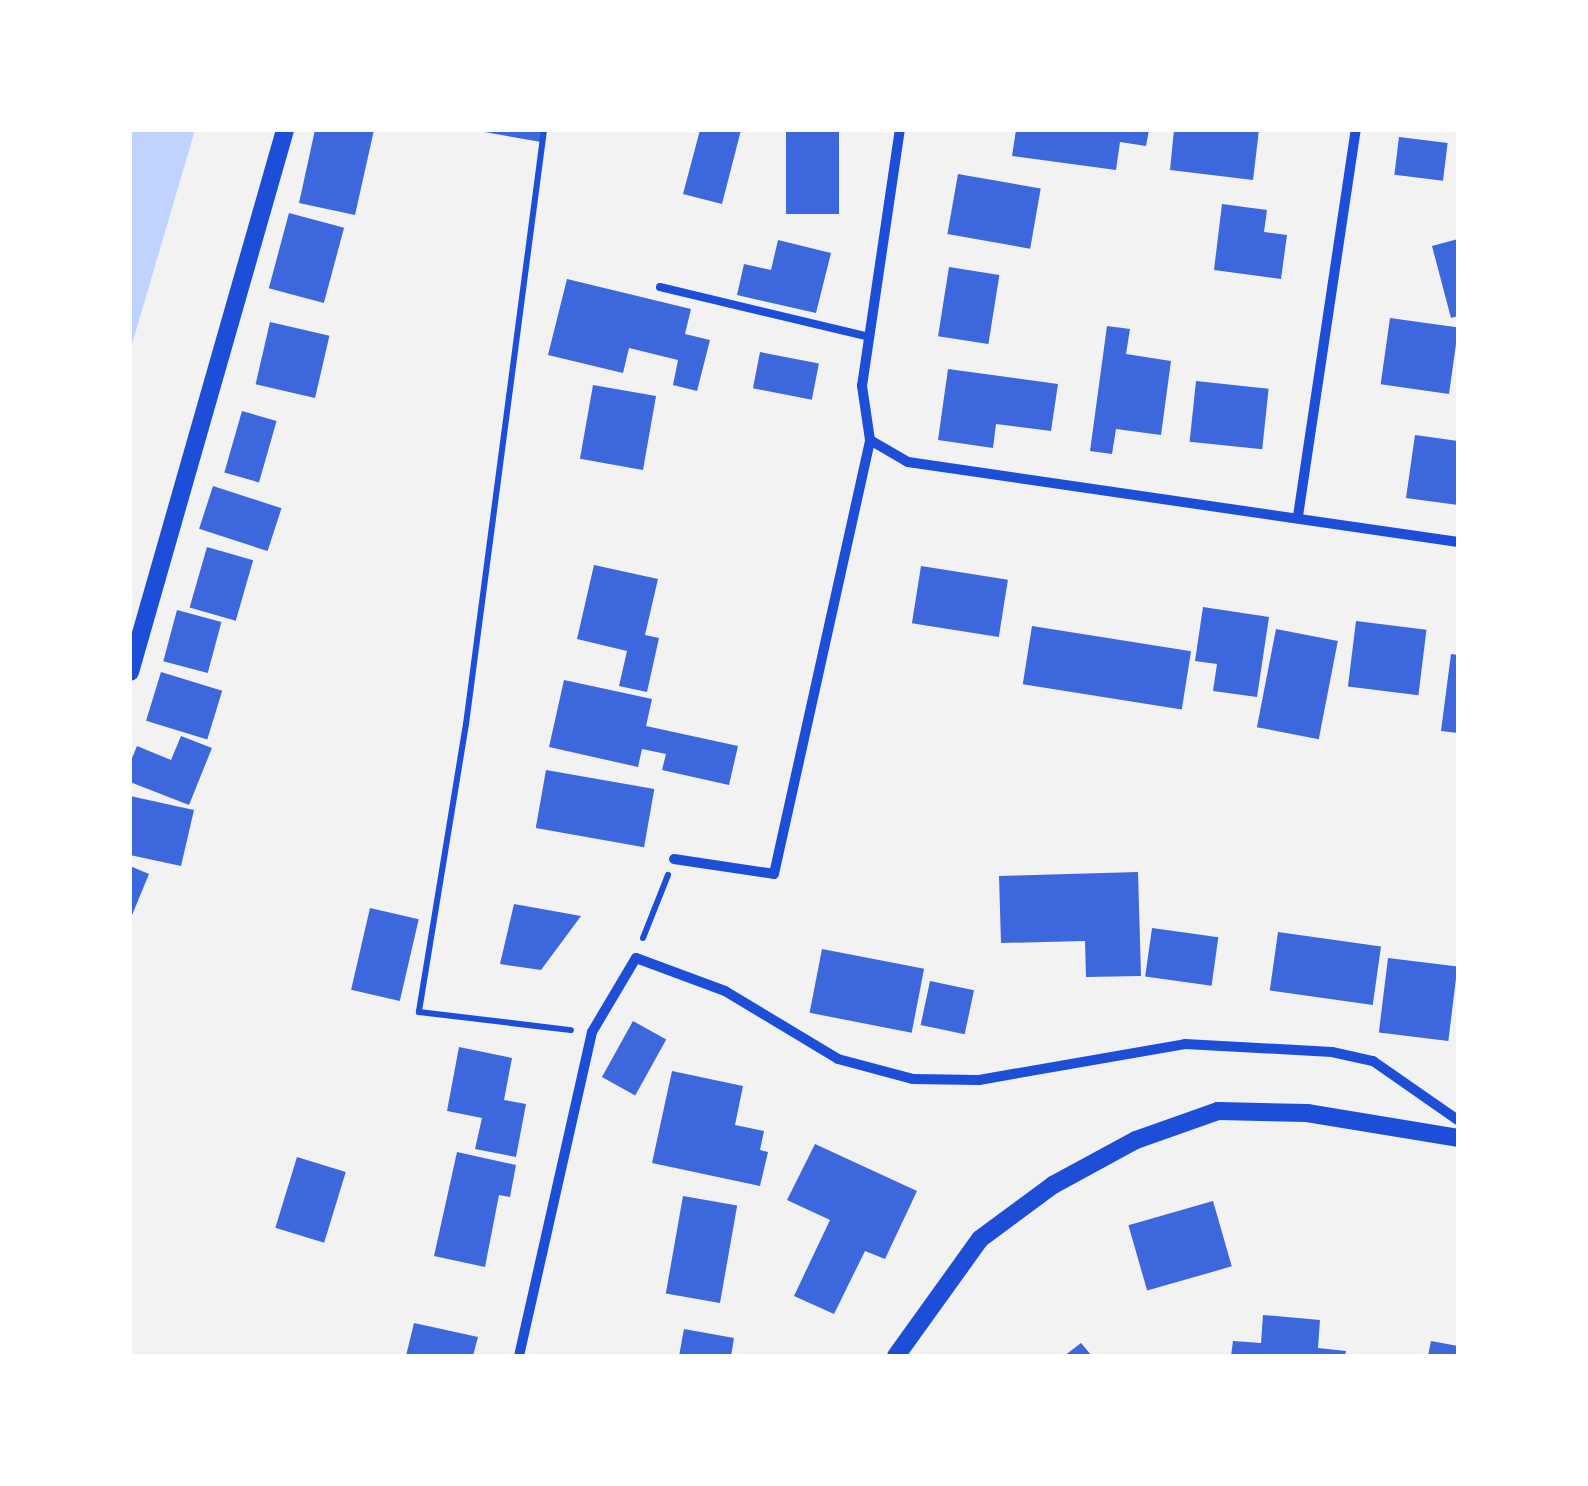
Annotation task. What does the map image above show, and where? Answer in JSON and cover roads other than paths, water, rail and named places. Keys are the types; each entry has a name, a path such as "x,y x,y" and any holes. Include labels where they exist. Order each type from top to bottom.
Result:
{"street":[{"path":"130,672 285,130"},
{"path":"674,859 774,874 870,440 862,386 900,130"},
{"path":"1298,516 1356,130"},
{"path":"870,440 908,462 1458,542"},
{"path":"519,1356 592,1032 636,958 725,991 838,1059 913,1079 978,1080 1185,1044 1332,1052 1373,1061 1458,1120"},
{"path":"896,1356 980,1239 1053,1185 1136,1140 1218,1112 1307,1113 1458,1138"}],"lane":[{"path":"660,288 870,337"}],"water":[{"path":"130,130 195,130 130,351"}]}
